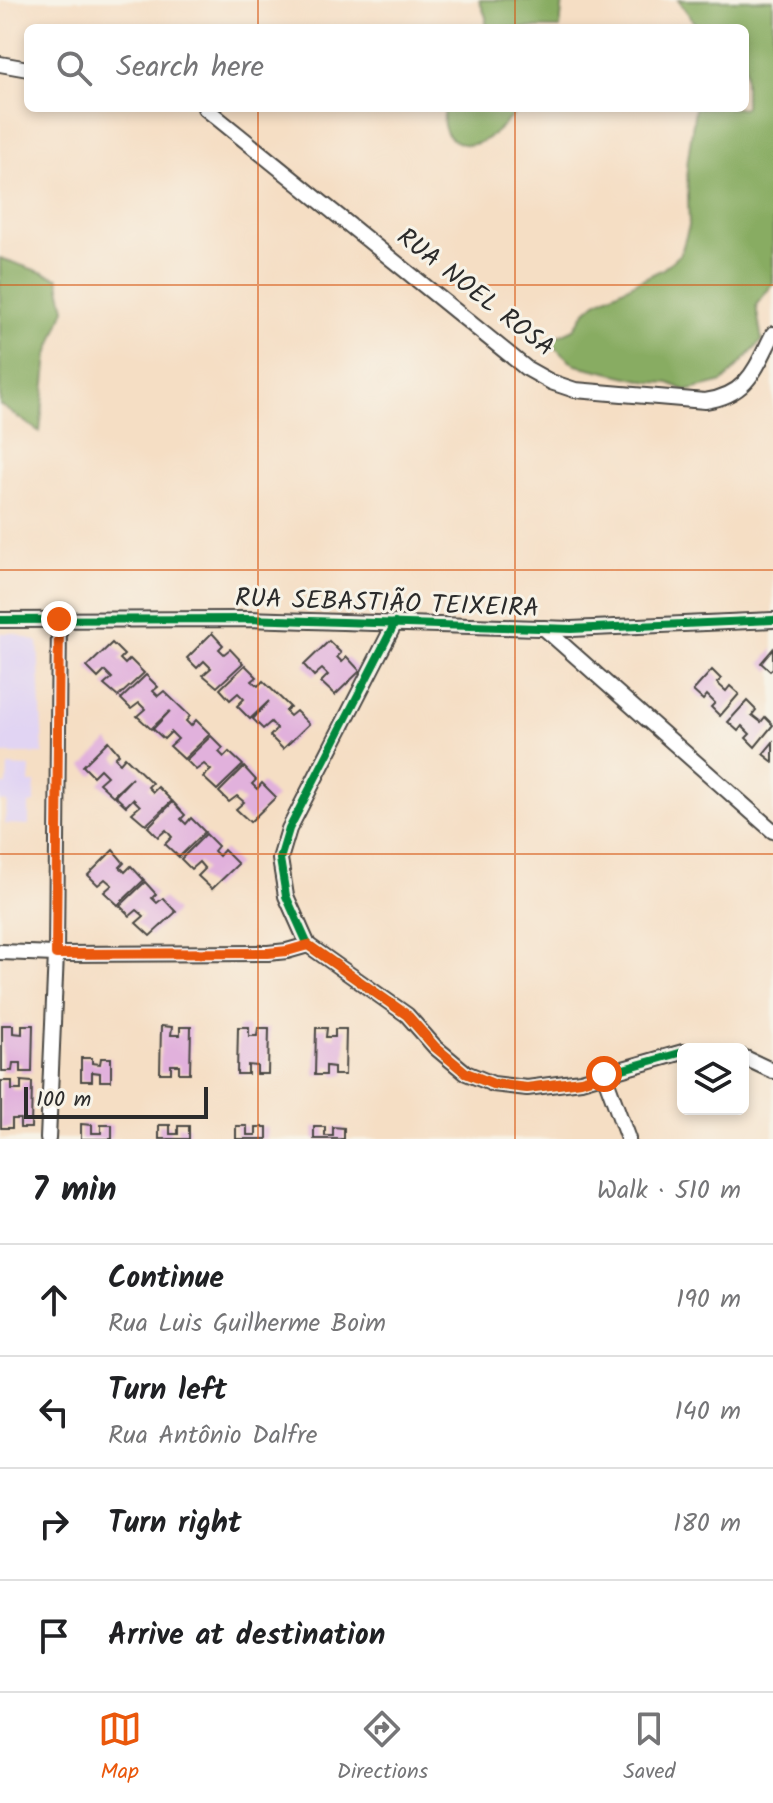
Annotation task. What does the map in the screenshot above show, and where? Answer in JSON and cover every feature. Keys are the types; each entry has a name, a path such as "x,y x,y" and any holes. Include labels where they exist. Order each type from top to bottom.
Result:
{"street":[{"path":"0,64 24,68"},
{"name":"RUA NOEL ROSA","path":"210,112 526,368 551,382 575,390 705,401 723,399 743,387 773,334"},
{"path":"48,1139 56,954 59,619"},
{"name":"RUA SEBASTIÃO TEIXEIRA","path":"0,620 246,619 571,629 773,620"},
{"path":"395,623 289,829 280,859 286,896 308,945 407,1015 435,1047 466,1073 493,1084 527,1088 581,1081 677,1054"},
{"path":"544,628 773,831"},
{"path":"0,952 268,953 308,945"},
{"path":"749,1060 773,1071"},
{"path":"604,1074 628,1139"}],"shaded area":[{"path":"0,633 14,633 38,642 43,754 0,754"},
{"path":"8,766 30,767 29,783 35,783 34,803 29,804 29,825 5,824 7,802 0,801 0,785 7,785"}],"green space":[{"path":"479,0 563,0 560,24 486,24"},
{"path":"678,0 773,0 773,284 756,305 762,341 723,382 687,391 669,383 650,382 576,365 553,346 552,339 574,329 596,302 663,269 681,253 689,226 687,166 694,112 749,112 749,24 696,24"},
{"path":"445,112 515,112 488,138 470,145 451,138 444,124"},
{"path":"0,258 58,278 65,309 48,355 40,432 0,405"}],"building":[{"path":"212,633 223,645 219,649 224,654 230,649 243,663 217,687 203,675 211,668 204,661 197,668 187,658"},
{"path":"329,641 341,653 337,657 342,662 347,657 360,671 335,695 321,682 328,675 322,669 314,676 304,665"},
{"path":"112,643 124,655 120,659 125,664 130,659 144,673 118,697 104,685 112,678 105,671 98,678 87,667"},
{"path":"773,649 773,668 770,671 761,663"},
{"path":"245,665 257,677 252,681 258,686 263,681 290,707 285,711 290,716 296,711 309,724 283,749 270,736 277,729 271,722 263,729 253,719 269,701 250,719 237,706 244,699 238,693 230,700 220,689"},
{"path":"712,670 721,679 717,683 726,691 730,686 739,694 720,716 711,707 715,703 707,695 703,700 693,691"},
{"path":"146,675 158,687 153,691 158,696 164,691 190,716 186,721 191,726 196,720 210,734 184,759 170,746 178,739 171,732 164,739 153,729 170,711 151,729 137,716 145,709 139,703 131,709 121,699"},
{"path":"747,701 756,710 752,715 761,722 765,717 773,725 755,747 746,738 750,734 742,726 738,731 728,722"},
{"path":"211,736 223,748 219,752 224,757 229,752 243,765 217,790 203,777 211,770 204,764 196,770 186,760"},
{"path":"108,741 119,754 115,758 120,763 125,757 152,783 148,787 153,792 158,787 172,801 146,825 132,813 140,806 133,799 126,806 115,796 132,778 113,796 99,783 107,776 100,769 93,776 83,766"},
{"path":"773,742 773,762 763,754"},
{"path":"244,767 256,780 252,784 257,789 262,783 276,797 250,822 236,809 244,802 237,796 229,802 219,792"},
{"path":"173,802 185,815 181,819 186,824 191,818 205,832 179,857 165,844 172,837 166,830 158,837 148,827"},
{"path":"206,834 218,846 214,851 219,856 224,850 238,864 212,889 198,876 205,869 199,862 191,869 181,859"},
{"path":"113,850 124,863 120,867 125,872 131,866 144,880 118,905 104,892 112,885 105,879 98,885 88,875"},
{"path":"145,882 156,894 152,898 157,903 163,898 176,912 150,936 136,923 144,916 137,910 130,916 120,906"},
{"path":"2,1025 13,1025 13,1033 22,1034 22,1025 33,1025 32,1072 21,1072 21,1063 13,1063 12,1071 2,1071"},
{"path":"161,1026 172,1027 171,1035 180,1035 180,1027 191,1027 190,1073 179,1073 179,1065 171,1065 171,1073 160,1073"},
{"path":"238,1027 249,1027 249,1036 257,1036 258,1028 269,1028 268,1074 257,1074 257,1066 248,1065 248,1074 237,1074"},
{"path":"316,1028 327,1028 326,1037 335,1037 335,1029 346,1029 345,1075 334,1075 334,1067 326,1066 326,1075 315,1075"},
{"path":"81,1058 92,1058 92,1063 100,1064 101,1058 111,1058 111,1081 100,1081 100,1073 92,1072 92,1081 81,1081"},
{"path":"1,1081 12,1081 12,1090 21,1090 21,1081 32,1082 31,1128 20,1128 20,1119 12,1119 12,1128 1,1128"},
{"path":"81,1124 92,1125 92,1133 101,1133 101,1125 112,1125 112,1139 81,1139"},
{"path":"159,1125 170,1125 170,1134 178,1134 178,1126 189,1126 189,1139 159,1139"},
{"path":"236,1126 247,1126 247,1135 256,1135 256,1127 267,1127 267,1139 236,1139"},
{"path":"314,1127 325,1127 325,1136 333,1136 333,1127 344,1128 344,1139 314,1139"}],"cycle path":[{"path":"0,620 246,619 571,629 773,620"},
{"path":"395,623 289,829 280,859 286,896 308,945 407,1015 435,1047 466,1073 493,1084 527,1088 581,1081 677,1054"}],"route":[{"path":"59,619 56,954 268,953 308,945 407,1015 435,1047 466,1073 493,1084 527,1088 581,1081 604,1074"}]}
